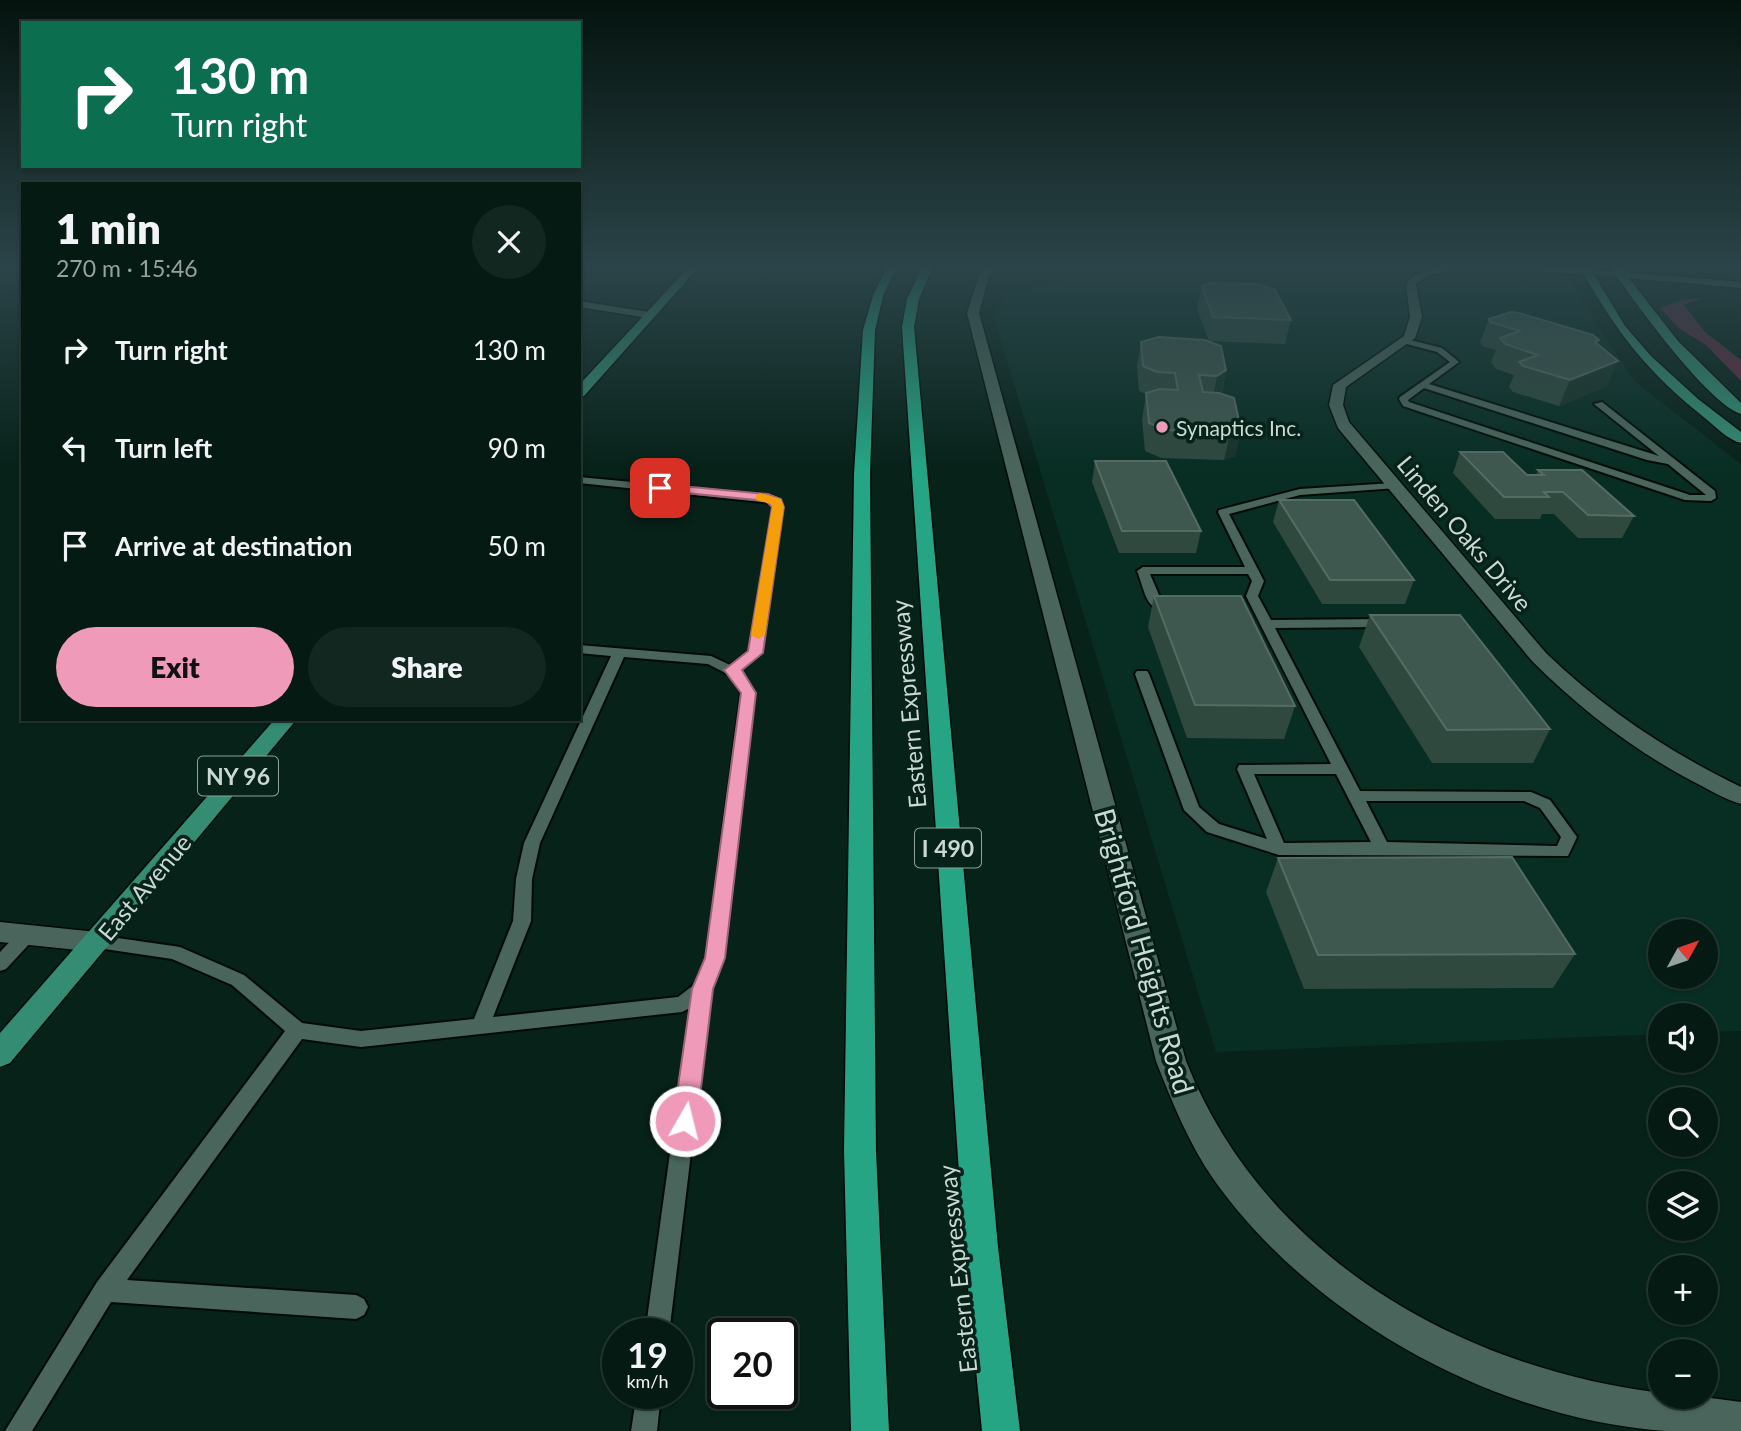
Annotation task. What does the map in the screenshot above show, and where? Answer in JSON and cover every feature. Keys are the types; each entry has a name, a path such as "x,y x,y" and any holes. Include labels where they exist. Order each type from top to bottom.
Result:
{"highway":[{"name":"Eastern Expressway","path":"869,335 862,474 860,1151 870,1431"},
{"name":"Eastern Expressway","path":"909,335 981,1247 1001,1431"}],"main road":[{"path":"581,391 631,335"},
{"path":"1627,335 1640,351 1691,399 1741,439"},
{"path":"1664,335 1741,410"},
{"name":"East Avenue","path":"0,1054 285,721"}],"street":[{"name":"Brightford Heights Road","path":"979,335 1167,1048 1193,1116 1219,1158 1261,1214 1303,1256 1352,1295 1401,1327 1461,1357 1527,1383 1594,1401 1741,1421"},
{"path":"1406,341 1409,335"},
{"name":"Linden Oaks Drive","path":"1406,341 1340,386 1335,397 1335,408 1349,434 1570,690 1659,752 1741,796"},
{"path":"0,932 97,942"}],"lane":[{"path":"1406,341 1434,348 1449,355 1455,362 1403,399 1406,404 1689,498 1711,498 1711,493 1599,404"},
{"path":"1423,385 1650,458 1672,462"},
{"path":"581,480 768,498 776,502 778,507 755,653 732,670"},
{"path":"1382,849 1267,624 1251,606 1258,581 1223,512 1300,492 1393,486"},
{"path":"1182,606 1157,606 1143,571 1253,570"},
{"path":"1267,624 1399,623"},
{"path":"581,649 711,660 736,673 748,693 715,958 702,989 659,1318"},
{"path":"480,1026 522,921 524,879 532,843 619,653"},
{"path":"1142,674 1192,810 1213,828 1279,849 1562,852 1569,837 1545,804 1526,796 1355,796"},
{"path":"1279,849 1244,769 1341,769"},
{"path":"0,964 27,935"},
{"path":"97,942 174,952 238,980 297,1030 361,1038 682,1004 702,989"},
{"path":"19,1431 105,1290 297,1030"},
{"path":"105,1290 356,1307"},
{"path":"644,1431 647,1409"}],"shaded area":[{"path":"999,335 1604,335 1634,381 1741,464 1741,1031 1718,1032 1718,1003 1648,1003 1648,1035 1216,1052"},
{"path":"1689,335 1709,335 1741,360 1741,381 1706,345"}],"building":[{"path":"1509,335 1592,335 1599,340 1595,342 1618,361 1570,380 1523,366 1519,362 1538,355 1505,344 1500,338"},
{"path":"1159,337 1205,340 1221,346 1226,370 1217,376 1199,375 1203,392 1234,398 1241,429 1230,433 1166,430 1149,423 1146,393 1160,389 1178,390 1175,373 1157,372 1143,366 1141,342"},
{"path":"1460,452 1503,452 1527,475 1544,475 1538,470 1582,470 1634,516 1588,515 1563,492 1544,492 1549,497 1504,497"},
{"path":"1095,461 1166,461 1201,531 1122,531"},
{"path":"1279,500 1354,500 1414,580 1330,580"},
{"path":"1154,596 1241,596 1295,706 1195,705"},
{"path":"1370,615 1460,615 1550,729 1447,730"},
{"path":"1512,857 1575,954 1318,955 1278,858"}],"slow traffic":[{"path":"758,635 778,507 776,502 760,497"}],"place":[{"name":"Synaptics Inc.","path":"1162,427"}],"route":[{"path":"660,488 768,498 776,502 778,507 755,653 732,670 748,693 715,958 702,989 685,1121"}]}
